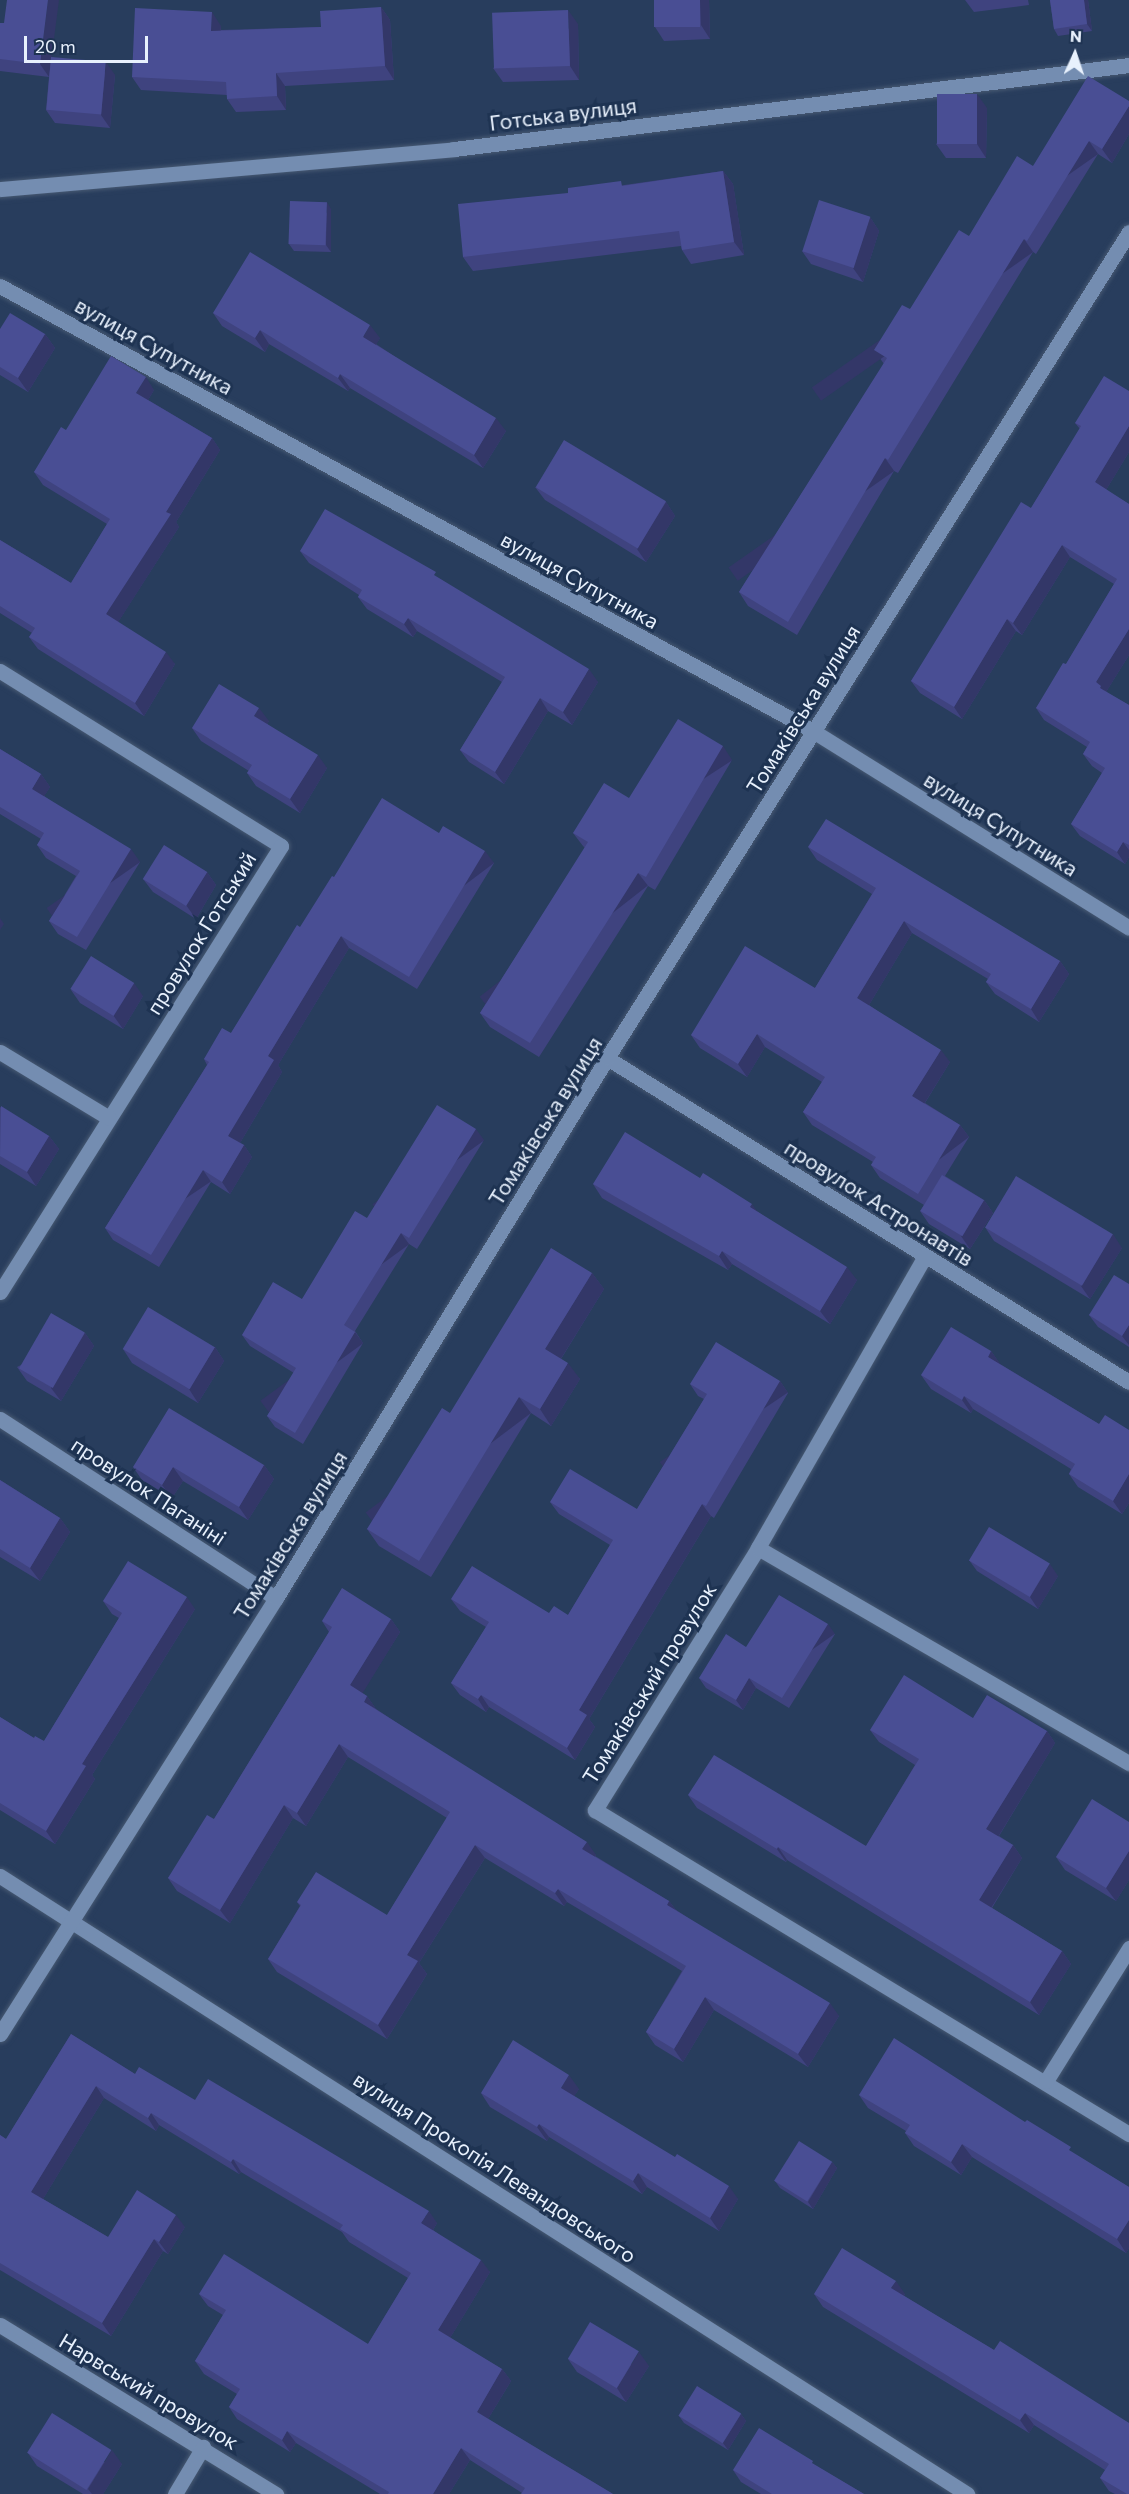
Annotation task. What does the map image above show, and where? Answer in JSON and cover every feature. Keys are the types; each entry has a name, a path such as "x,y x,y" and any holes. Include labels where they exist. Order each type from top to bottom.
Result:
{"street":[{"name":"Готська вулиця","path":"0,189 454,149 1129,65"},
{"name":"Томаківська вулиця","path":"0,2034 276,1598 608,1058 1129,232"},
{"name":"вулиця Супутника","path":"0,286 813,731 1129,928"},
{"name":"провулок Готський","path":"0,671 281,846 0,1292"},
{"path":"0,1052 109,1118"},
{"name":"провулок Астронавтів","path":"608,1058 1129,1382"},
{"name":"Томаківський провулок","path":"925,1256 758,1548 595,1810 1046,2081 1129,2134"},
{"name":"провулок Паганіні","path":"0,1419 276,1598"},
{"path":"758,1548 1129,1763"},
{"name":"вулиця Прокопія Левандовського","path":"0,1876 967,2494"},
{"path":"1046,2081 1129,1948"},
{"name":"Нарвський провулок","path":"0,2325 204,2447 276,2494"},
{"path":"175,2494 204,2447"}],"building":[{"path":"7,0 48,0 40,64 0,59 0,23 4,23"},
{"path":"654,0 700,0 700,27 654,27"},
{"path":"1050,0 1084,0 1087,24 1054,29"},
{"path":"381,7 385,66 276,73 277,96 227,99 226,82 132,77 135,8 212,12 211,31 321,27 320,11"},
{"path":"568,10 570,66 494,69 492,13"},
{"path":"51,57 106,62 101,115 46,110"},
{"path":"1088,76 1129,101 1129,106 1102,149 1089,141 1027,241 1024,239 888,460 885,458 788,622 739,592 887,358 874,350 902,305 910,309 959,230 969,236 1017,156 1033,166"},
{"path":"937,94 977,94 977,144 937,144"},
{"path":"723,171 734,242 682,250 679,231 463,257 458,204 568,193 568,188 621,181 622,186"},
{"path":"819,200 870,217 854,268 802,251"},
{"path":"290,201 327,202 325,245 288,244"},
{"path":"250,252 370,325 363,337 496,418 474,455 340,374 338,378 260,330 255,338 213,313"},
{"path":"10,313 45,334 18,378 0,367 0,329"},
{"path":"111,356 146,377 136,393 212,438 166,512 171,514 106,614 166,652 135,703 29,637 35,628 0,606 0,540 71,583 110,519 34,472 61,427 66,430"},
{"path":"1104,376 1129,391 1129,426 1095,482 1129,504 1129,629 1096,682 1101,686 1100,688 1129,705 1129,845 1123,842 1117,852 1071,824 1105,768 1083,754 1090,742 1036,708 1063,663 1066,664 1117,579 1062,545 1013,623 1007,619 954,707 911,681 1021,502 1031,508 1081,426 1075,423"},
{"path":"564,440 666,501 638,548 536,487"},
{"path":"325,509 436,572 434,575 589,669 563,712 540,698 495,772 460,750 505,677 408,618 404,624 358,597 362,590 300,551"},
{"path":"219,684 259,708 254,716 318,755 290,799 247,773 252,765 192,728"},
{"path":"678,719 723,746 646,877 638,873 530,1043 480,1013 588,842 573,833 604,783 629,798"},
{"path":"0,749 41,774 32,789 131,849 77,937 49,921 80,871 37,845 44,833 0,807"},
{"path":"382,798 439,833 443,826 485,851 409,977 341,936 268,1056 274,1060 228,1136 244,1145 222,1182 203,1170 151,1255 105,1228 209,1062 204,1059 222,1028 231,1033 297,925 300,927 332,876 334,877"},
{"path":"826,819 1060,961 1031,1009 986,982 991,974 904,921 857,998 941,1050 912,1096 960,1125 918,1194 871,1165 876,1157 803,1112 825,1077 757,1034 738,1064 691,1035 745,946 815,988 876,888 808,847"},
{"path":"164,845 207,872 186,906 143,879"},
{"path":"91,956 134,983 114,1016 70,989"},
{"path":"437,1105 476,1129 409,1238 401,1233 344,1325 355,1332 295,1433 267,1416 296,1368 242,1335 273,1282 302,1299 355,1211 367,1218"},
{"path":"1,1106 49,1136 27,1172 0,1156"},
{"path":"625,1132 700,1178 703,1173 752,1204 750,1207 847,1267 820,1311 722,1251 719,1256 593,1184"},
{"path":"942,1175 984,1200 962,1236 920,1211"},
{"path":"1016,1176 1113,1234 1082,1286 985,1227"},
{"path":"551,1248 592,1273 545,1349 568,1363 540,1409 519,1397 419,1561 367,1529 442,1408 450,1413"},
{"path":"1114,1275 1129,1284 1129,1325 1122,1336 1089,1315"},
{"path":"148,1307 215,1347 190,1389 123,1349"},
{"path":"51,1313 85,1332 53,1388 19,1368"},
{"path":"951,1327 991,1351 988,1357 1099,1424 1105,1415 1129,1430 1129,1474 1113,1501 1069,1474 1075,1464 964,1396 962,1400 921,1375"},
{"path":"716,1342 780,1381 706,1506 702,1504 579,1710 587,1715 567,1748 481,1695 478,1699 451,1683 489,1622 451,1599 472,1566 549,1613 554,1606 568,1615 613,1540 550,1502 570,1469 637,1509 707,1394 690,1384"},
{"path":"169,1408 264,1465 239,1507 173,1467 162,1485 133,1467"},
{"path":"0,1480 60,1518 30,1568 0,1549"},
{"path":"989,1527 1050,1564 1030,1597 969,1560"},
{"path":"128,1561 187,1597 82,1764 86,1766 46,1831 0,1803 0,1717 34,1738 35,1736 44,1741 122,1613 103,1601"},
{"path":"342,1588 391,1619 350,1685 367,1696 364,1702 587,1842 582,1849 669,1901 667,1905 830,2003 798,2054 705,1997 674,2049 646,2032 686,1966 558,1889 555,1893 475,1845 407,1955 418,1961 378,2025 268,1959 301,1905 297,1902 316,1872 387,1915 450,1812 339,1744 297,1813 284,1805 220,1910 168,1878 207,1815 214,1819 332,1627 322,1621"},
{"path":"779,1595 828,1624 782,1698 749,1678 736,1700 699,1678 726,1634 746,1647"},
{"path":"904,1675 973,1718 987,1695 1047,1731 986,1829 1013,1845 979,1900 1062,1951 1030,2002 778,1847 777,1849 688,1795 714,1755 866,1846 919,1759 870,1730"},
{"path":"1092,1799 1129,1822 1129,1851 1106,1888 1056,1857"},
{"path":"71,2034 135,2074 139,2067 195,2100 208,2079 429,2211 421,2223 481,2260 438,2330 502,2369 477,2412 613,2494 521,2494 525,2488 461,2448 433,2494 388,2494 389,2492 287,2431 282,2440 229,2407 240,2389 195,2361 226,2310 199,2294 224,2254 368,2344 411,2273 340,2229 343,2225 233,2159 231,2162 151,2113 148,2118 96,2086 31,2192 108,2237 137,2190 176,2215 159,2242 154,2239 102,2323 0,2263 0,2135 6,2139"},
{"path":"894,2038 1025,2122 1027,2120 1071,2147 1069,2150 1129,2187 1129,2220 1117,2239 962,2144 951,2162 905,2133 910,2125 859,2095"},
{"path":"513,2040 569,2075 561,2088 675,2157 677,2154 729,2186 710,2218 638,2173 633,2181 539,2124 537,2127 481,2093"},
{"path":"799,2141 832,2162 807,2202 774,2181"},
{"path":"842,2248 896,2281 891,2288 994,2350 1000,2341 1129,2423 1129,2494 1100,2478 1109,2464 1025,2413 1020,2420 814,2294"},
{"path":"590,2322 639,2351 617,2388 568,2359"},
{"path":"697,2386 741,2414 723,2443 678,2416"},
{"path":"52,2413 111,2450 86,2490 27,2453"},
{"path":"759,2428 864,2494 772,2494 733,2470"}]}
